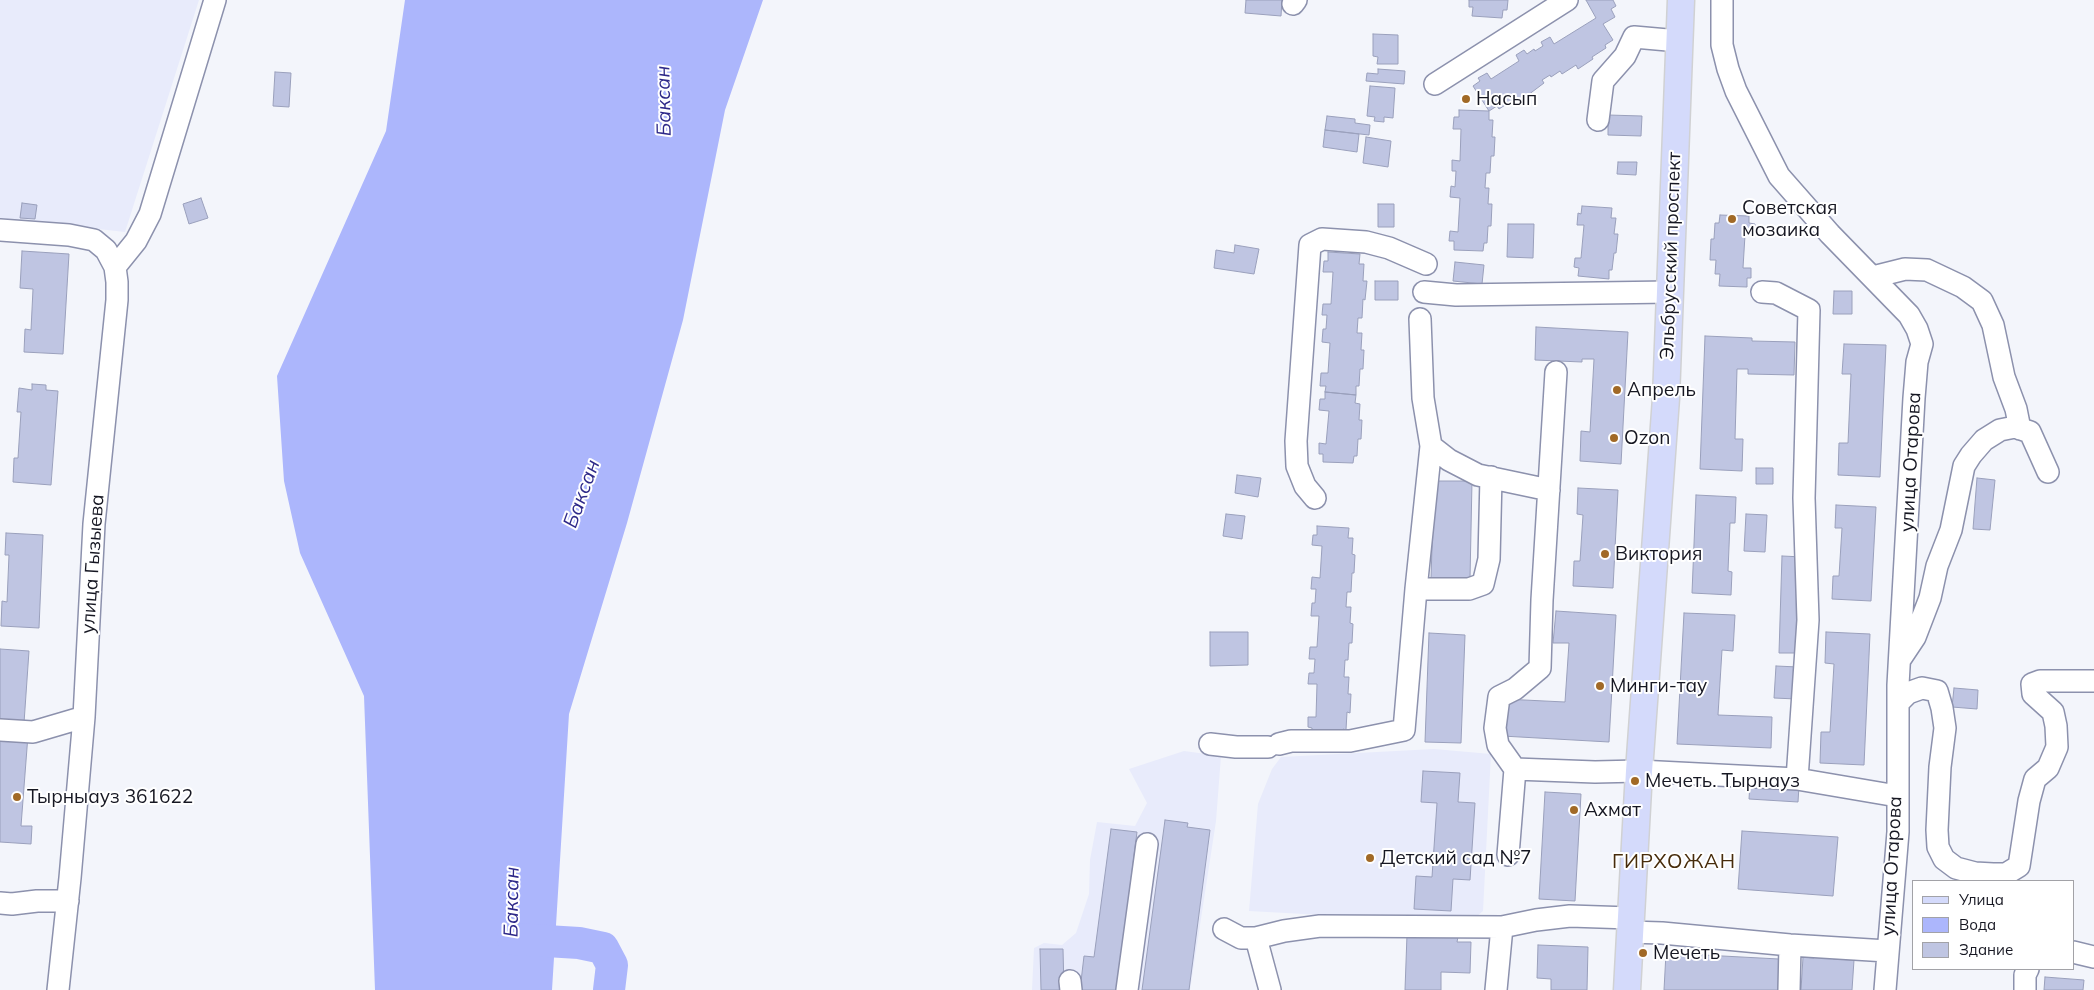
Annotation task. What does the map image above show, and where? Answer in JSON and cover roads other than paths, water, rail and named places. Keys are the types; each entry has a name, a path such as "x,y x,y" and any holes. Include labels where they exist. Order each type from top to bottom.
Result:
{"main road":[{"name":"Эльбрусский проспект","path":"1627,990 1639,771 1666,398 1681,0"}],"street":[{"path":"115,267 136,241 150,214 215,0"},
{"path":"1435,84 1566,0"},
{"name":"улица Отарова","path":"1722,0 1722,46 1728,69 1736,91 1778,176 1830,234 1909,315 1917,329 1922,344 1917,362 1914,398 1900,660 1898,832 1885,990"},
{"path":"1598,120 1603,81 1624,56 1634,37 1679,41"},
{"name":"улица Гызыева","path":"0,230 69,235 94,240 106,250 115,267 117,300 94,524 84,717 68,901 58,990"},
{"path":"1315,498 1305,486 1297,466 1296,441 1310,245 1322,239 1366,242 1389,248 1426,264"},
{"path":"1873,277 1905,269 1927,270 1963,287 1982,301 1993,326 2004,377 2016,409 2020,429"},
{"path":"1424,292 1456,294 1670,292"},
{"path":"1762,292 1776,292 1809,310 1804,498 1808,620 1797,779"},
{"path":"1210,744 1236,747 1274,746 1292,742 1350,741 1404,730 1430,446 1422,398 1420,319"},
{"path":"1508,855 1515,769 1498,745 1495,728 1498,697 1515,689 1540,668 1542,600 1556,372"},
{"path":"1900,660 1915,637 1930,598 1937,566 1951,530 1964,466 1984,440 2000,430 2015,427 2030,432 2048,472"},
{"path":"1430,446 1449,460 1478,475 1549,490"},
{"path":"1416,589 1469,589 1483,584 1488,559 1491,477"},
{"path":"1899,702 1908,693 1922,688 1937,692 1945,728 1940,767 1938,847 1944,859 1956,868 1996,878 2019,866 2029,801 2036,779 2048,768 2057,747 2053,712 2033,694 2032,684 2040,681 2094,681"},
{"path":"0,730 33,732 84,717"},
{"path":"1515,769 1594,772 1639,771 1797,779 1897,796"},
{"path":"1127,990 1147,844"},
{"path":"0,903 68,901"},
{"path":"1224,929 1242,938 1256,938 1284,931 1320,926 1502,927 1570,916 1630,925 1662,933 1790,945 1888,951"},
{"path":"1496,990 1502,927"},
{"path":"1256,938 1270,990"},
{"path":"1789,990 1790,945"},
{"path":"2074,952 2094,957"},
{"path":"2025,990 2025,975 2028,970"}],"water":[{"name":"Баксан","path":"405,0 763,0 725,110 683,320 627,523 569,714 552,990 375,990 364,696 300,553 284,481 277,376 386,131"}],"waterway":[{"name":"Баксан","path":"513,939 579,943 603,948 612,965 609,990"}],"place":[{"name":"Насып","path":"1466,99"},
{"name":"Советская мозаика","path":"1732,219"},
{"name":"Апрель","path":"1617,390"},
{"name":"Ozon","path":"1614,438"},
{"name":"Виктория","path":"1605,554"},
{"name":"Минги-тау","path":"1600,686"},
{"name":"Мечеть. Тырнауз","path":"1635,781"},
{"name":"Тырныауз 361622","path":"17,797"},
{"name":"Ахмат","path":"1574,810"},
{"name":"Детский сад №7","path":"1370,858"},
{"name":"Мечеть","path":"1643,953"}],"district":[{"name":"ГИРХОЖАН","path":"1674,862"}]}
